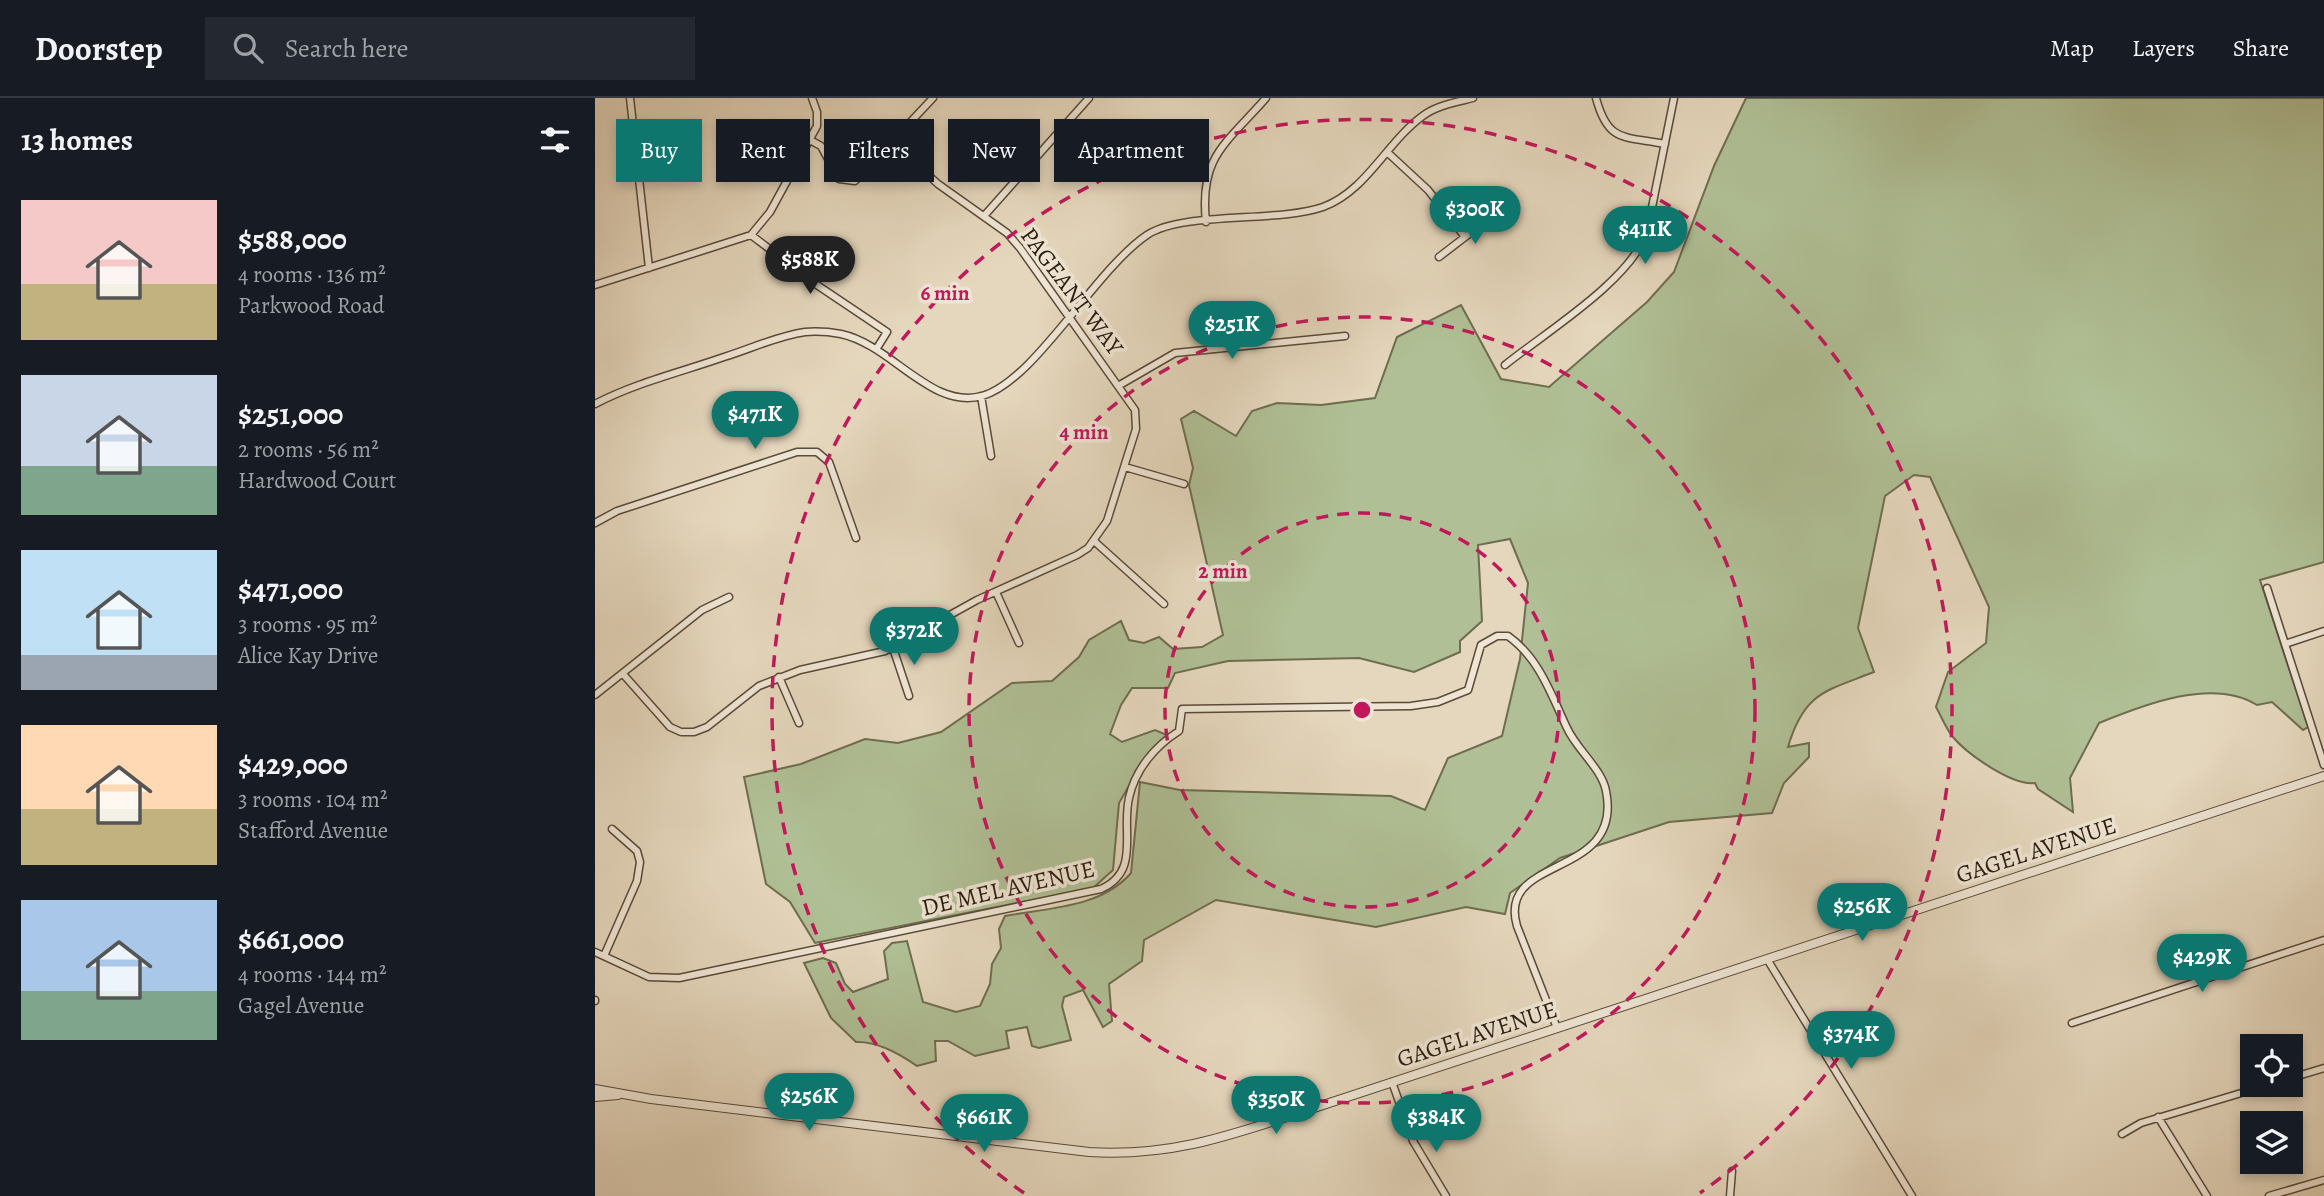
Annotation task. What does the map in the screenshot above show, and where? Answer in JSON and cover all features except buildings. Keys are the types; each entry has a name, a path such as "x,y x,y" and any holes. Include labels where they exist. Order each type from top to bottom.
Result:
{"street":[{"path":"630,98 649,268"},
{"path":"811,98 818,119 810,140 821,146 824,153"},
{"path":"915,119 933,98"},
{"path":"984,216 1089,98"},
{"path":"1206,222 1204,190 1209,166 1266,98"},
{"path":"595,404 669,376 804,332 840,334 877,348 943,394 960,398 981,396 1007,384 1133,246 1148,234 1165,228 1206,222 1294,214 1323,206 1348,193 1423,116 1439,107 1473,98"},
{"path":"1596,98 1602,120 1612,132 1665,144"},
{"path":"1505,365 1612,280 1633,260 1647,232 1674,98"},
{"path":"1387,152 1428,190 1465,237"},
{"name":"PAGEANT WAY","path":"934,181 984,216 1020,248 1118,386 1137,419 1107,521 1094,541"},
{"path":"595,285 751,235 770,212 787,182"},
{"path":"1439,257 1495,214"},
{"path":"751,235 817,285 887,332 877,348"},
{"path":"1118,386 1175,354 1345,336"},
{"path":"981,396 991,456"},
{"path":"595,523 617,512 720,477 811,450 829,462 856,538"},
{"path":"1125,467 1184,484"},
{"path":"623,674 670,727 688,733 706,727 759,686 779,677 893,648 996,592 1077,555 1094,541 1164,604"},
{"path":"2267,588 2324,765"},
{"path":"996,592 1019,643"},
{"path":"595,695 702,610 729,597"},
{"path":"2285,643 2324,631"},
{"name":"DE MEL AVENUE","path":"595,952 649,977 679,978 1101,889 1114,882 1126,866 1127,808 1137,775 1151,754 1179,731 1182,709 1411,706 1438,702 1468,690 1481,645 1497,636 1507,636 1527,651 1546,681 1576,747 1603,780 1607,792 1608,808 1602,828 1586,853 1531,880 1516,896 1513,911 1517,926 1557,1028"},
{"path":"893,648 909,695"},
{"path":"779,677 799,723"},
{"name":"GAGEL AVENUE","path":"595,1088 618,1095 1028,1145 1128,1153 1196,1145 2324,776"},
{"path":"604,956 640,869 637,851 612,829"},
{"path":"2072,1023 2324,940"},
{"path":"1767,959 1912,1196"},
{"path":"2303,1074 2324,1068"},
{"path":"1392,1082 1413,1141 1446,1196"},
{"path":"2122,1134 2158,1117 2240,1093"},
{"name":"GAGEL AVENUE","path":"595,1097 618,1095"},
{"path":"2158,1117 2207,1196"},
{"path":"1730,1196 1732,1171"},
{"path":"2269,1196 2324,1180"}],"green space":[{"path":"1746,98 2324,98 2324,562 2260,580 2308,727 2303,730 2272,702 2257,705 2220,693 2178,697 2136,709 2099,723 2070,778 2073,812 2038,789 2035,783 2014,779 1991,767 1952,736 1936,707 1948,672 1986,643 1989,607 1930,477 1914,475 1885,496 1858,628 1874,672 1819,696 1801,715 1788,747 1809,743 1809,757 1784,783 1772,813 1669,822 1560,858 1510,893 1505,914 1466,907 1376,927 1216,900 1144,940 1142,961 1109,984 1112,1021 1103,1027 1083,990 1064,997 1062,1006 1071,1040 1039,1048 1032,1046 1027,1027 1006,1031 1009,1048 975,1056 948,1041 935,1041 936,1061 917,1066 880,1046 856,1042 831,1018 804,963 823,958 836,963 845,984 853,992 888,979 884,951 892,943 907,941 923,1002 956,1012 980,1006 990,984 992,964 1001,948 999,929 1005,916 1089,900 1119,885 1131,873 1140,782 1180,790 1391,796 1425,810 1448,758 1502,736 1520,659 1528,583 1510,539 1478,545 1482,621 1460,641 1460,652 1414,672 1359,658 1228,661 1175,673 1168,688 1132,688 1121,705 1110,734 1122,742 1155,730 1167,735 1147,755 1119,803 1113,870 1093,888 815,943 790,902 766,884 744,777 801,764 865,739 898,743 941,732 1012,683 1052,681 1079,657 1089,640 1121,621 1129,640 1144,643 1159,637 1173,649 1202,647 1223,635 1189,485 1193,468 1181,419 1194,411 1236,436 1252,411 1277,403 1321,405 1375,398 1397,337 1461,305 1501,379 1549,387 1647,302 1674,272 1714,166"}]}
